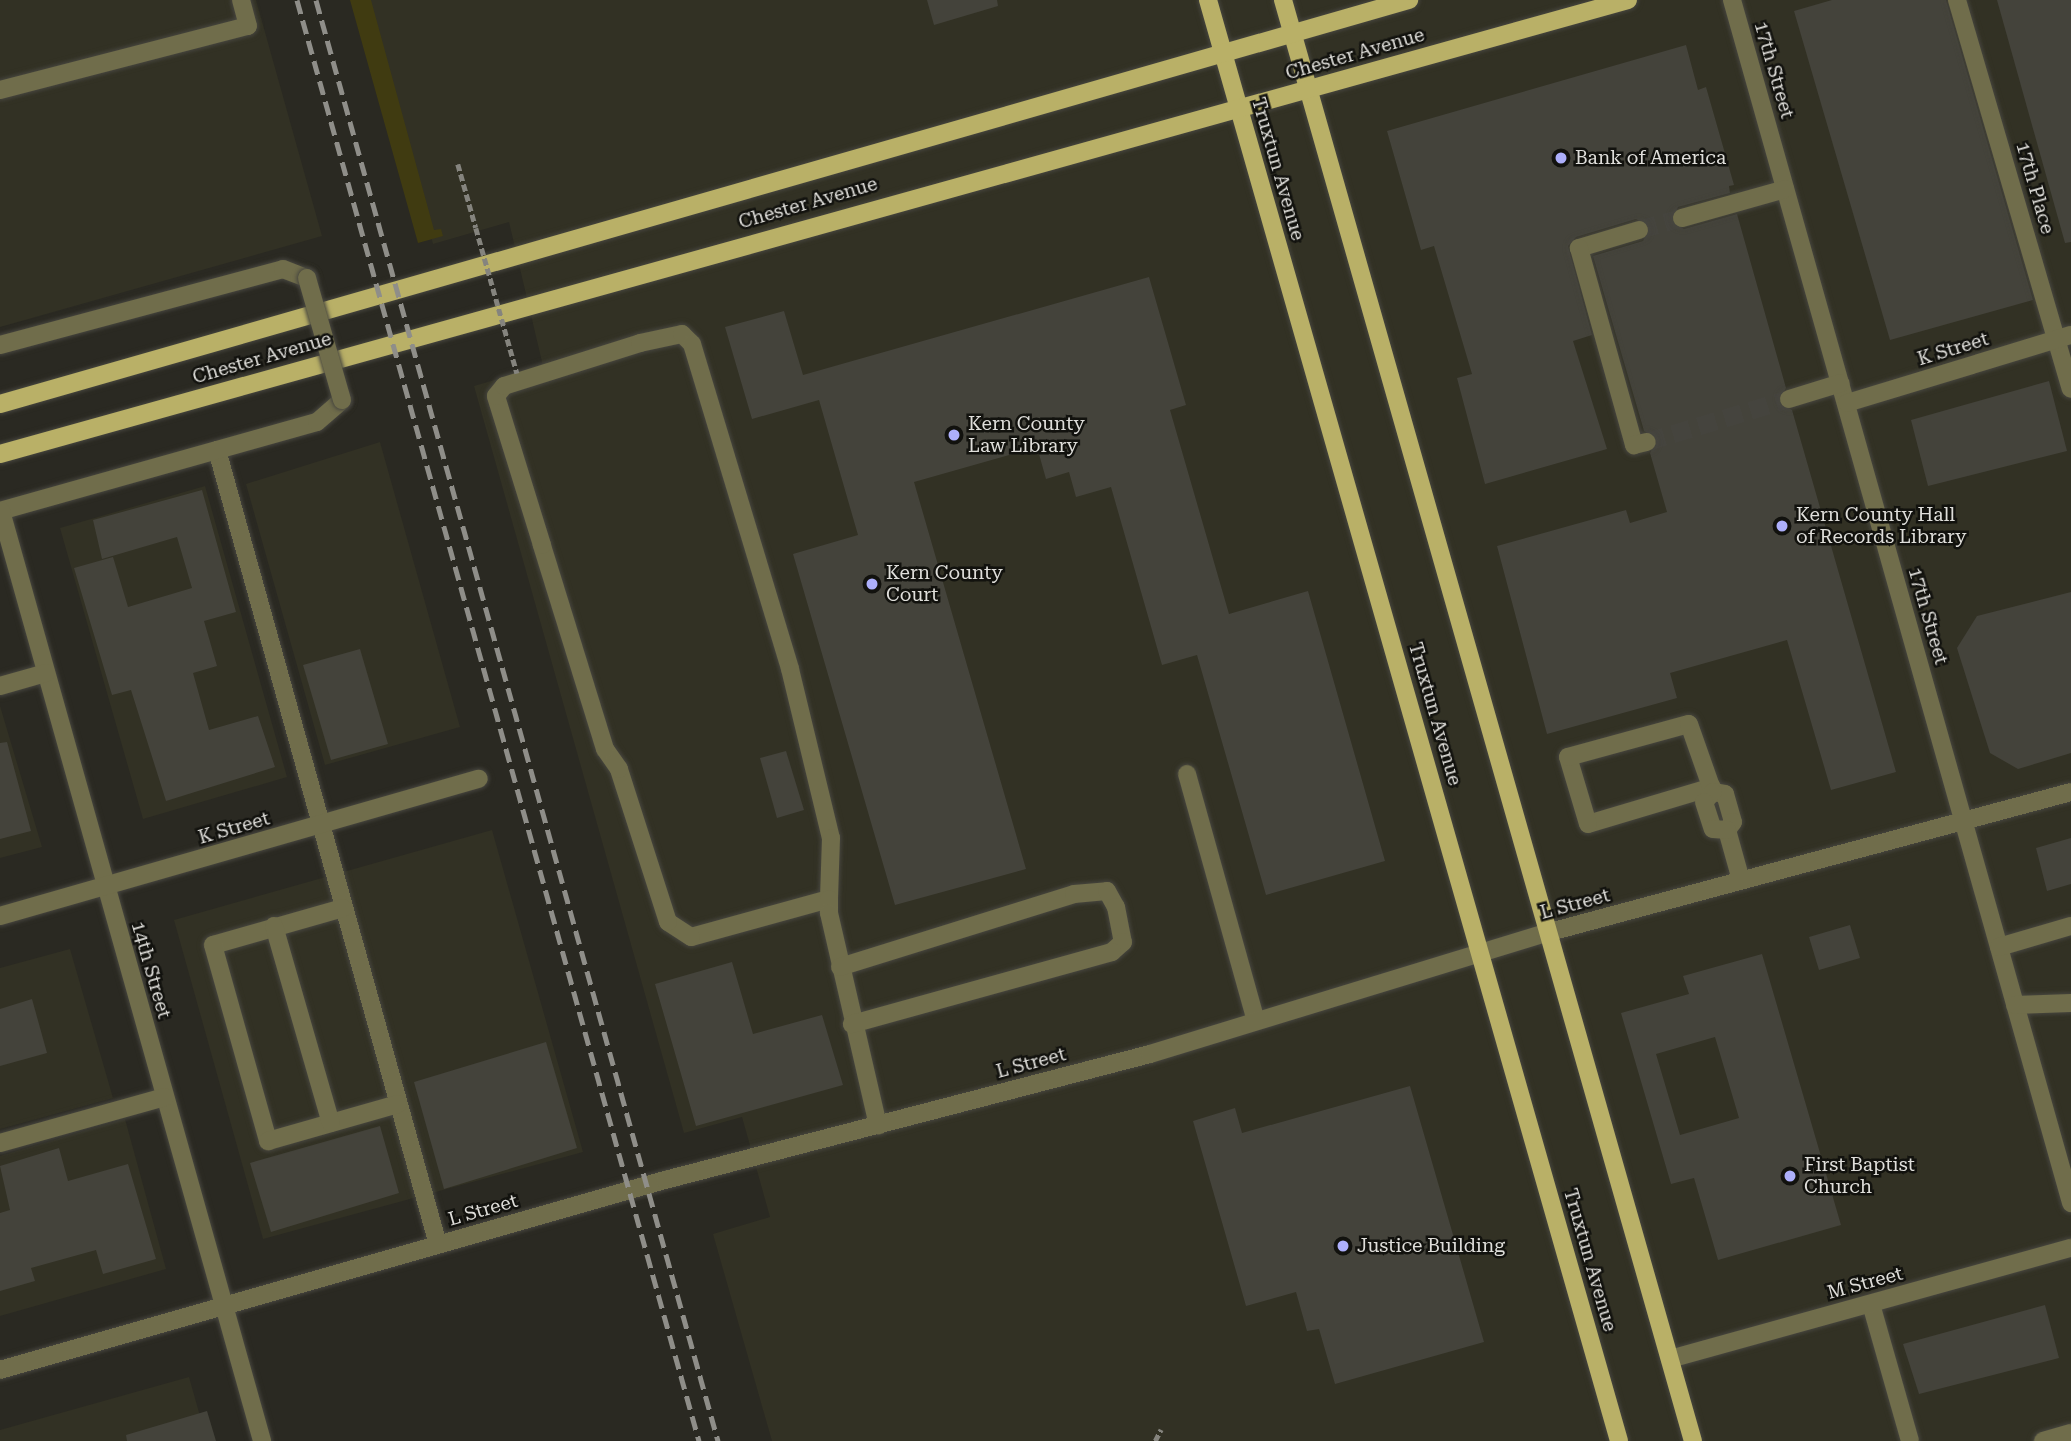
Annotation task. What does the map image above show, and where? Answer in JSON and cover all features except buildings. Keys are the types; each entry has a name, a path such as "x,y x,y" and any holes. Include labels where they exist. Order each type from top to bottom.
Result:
{"main road":[{"name":"Truxtun Avenue","path":"1208,0 1619,1441"},
{"path":"1283,0 1306,89 1550,932 1693,1441"},
{"name":"Chester Avenue","path":"0,404 1409,0"},
{"name":"Chester Avenue","path":"0,454 1628,0"}],"street":[{"path":"0,90 248,26 242,0"},
{"name":"17th Street","path":"1732,0 2071,1203"},
{"name":"17th Place","path":"1957,0 2064,337 2071,389"},
{"path":"1682,218 1785,189"},
{"path":"1639,230 1579,248 1634,445 1647,442"},
{"path":"0,345 284,269 307,278 342,400 317,422 1,511"},
{"path":"829,899 691,937 668,922 620,769 605,749 496,396 504,386 640,343 681,334 692,344 798,702 831,838 829,899 840,967 878,1125"},
{"name":"K Street","path":"1847,403 2064,337"},
{"path":"1789,398 1841,383"},
{"path":"217,450 438,1245"},
{"name":"14th Street","path":"1,511 262,1441"},
{"path":"0,686 46,673"},
{"path":"1689,724 1713,790 1588,824 1568,757 1689,724"},
{"path":"1187,774 1256,1021"},
{"name":"K Street","path":"0,916 479,779"},
{"path":"1713,790 1704,802 1713,830 1727,831 1741,880"},
{"name":"L Street","path":"0,1370 438,1245 1256,1021 1550,932 2071,792"},
{"path":"840,967 1074,894 1107,891 1116,907 1123,942 1112,952 852,1024"},
{"path":"343,908 213,945 268,1141 398,1104"},
{"path":"274,926 331,1123"},
{"path":"1999,947 2071,926"},
{"path":"2015,1005 2071,1003"},
{"path":"0,1143 165,1097"},
{"name":"M Street","path":"1670,1359 2071,1248"},
{"path":"1871,1304 1910,1441"},
{"path":"2043,1441 2071,1433"}],"path":[{"path":"458,164 517,373"},
{"path":"1155,1441 1161,1429"}],"shaded area":[{"path":"0,0 256,0 322,236 0,327"},
{"path":"350,0 371,0 434,230 441,229 443,236 418,243"},
{"path":"365,0 2071,0 2071,1441 772,1441 713,1234 770,1217 742,1117 684,1133 474,386 543,366 509,222 433,244"},
{"path":"380,442 460,727 325,765 246,484"},
{"path":"205,486 287,777 143,819 60,528"},
{"path":"0,706 42,847 0,858"},
{"path":"492,830 583,1152 263,1239 174,920"},
{"path":"70,949 113,1098 0,1129 0,968"},
{"path":"125,1119 166,1269 0,1316 0,1156"},
{"path":"189,1377 207,1441 0,1441 0,1430"}],"tunnel":[{"path":"1639,230 1682,218"},
{"path":"1647,442 1789,399"}],"railway":[{"path":"297,0 699,1441"},
{"path":"316,0 718,1441"}],"place":[{"name":"Bank of America","path":"1561,158"},
{"name":"Kern County Law Library","path":"954,435"},
{"name":"Kern County Hall of Records Library","path":"1782,526"},
{"name":"Kern County Court","path":"872,584"},
{"name":"First Baptist Church","path":"1790,1176"},
{"name":"Justice Building","path":"1343,1246"}]}
